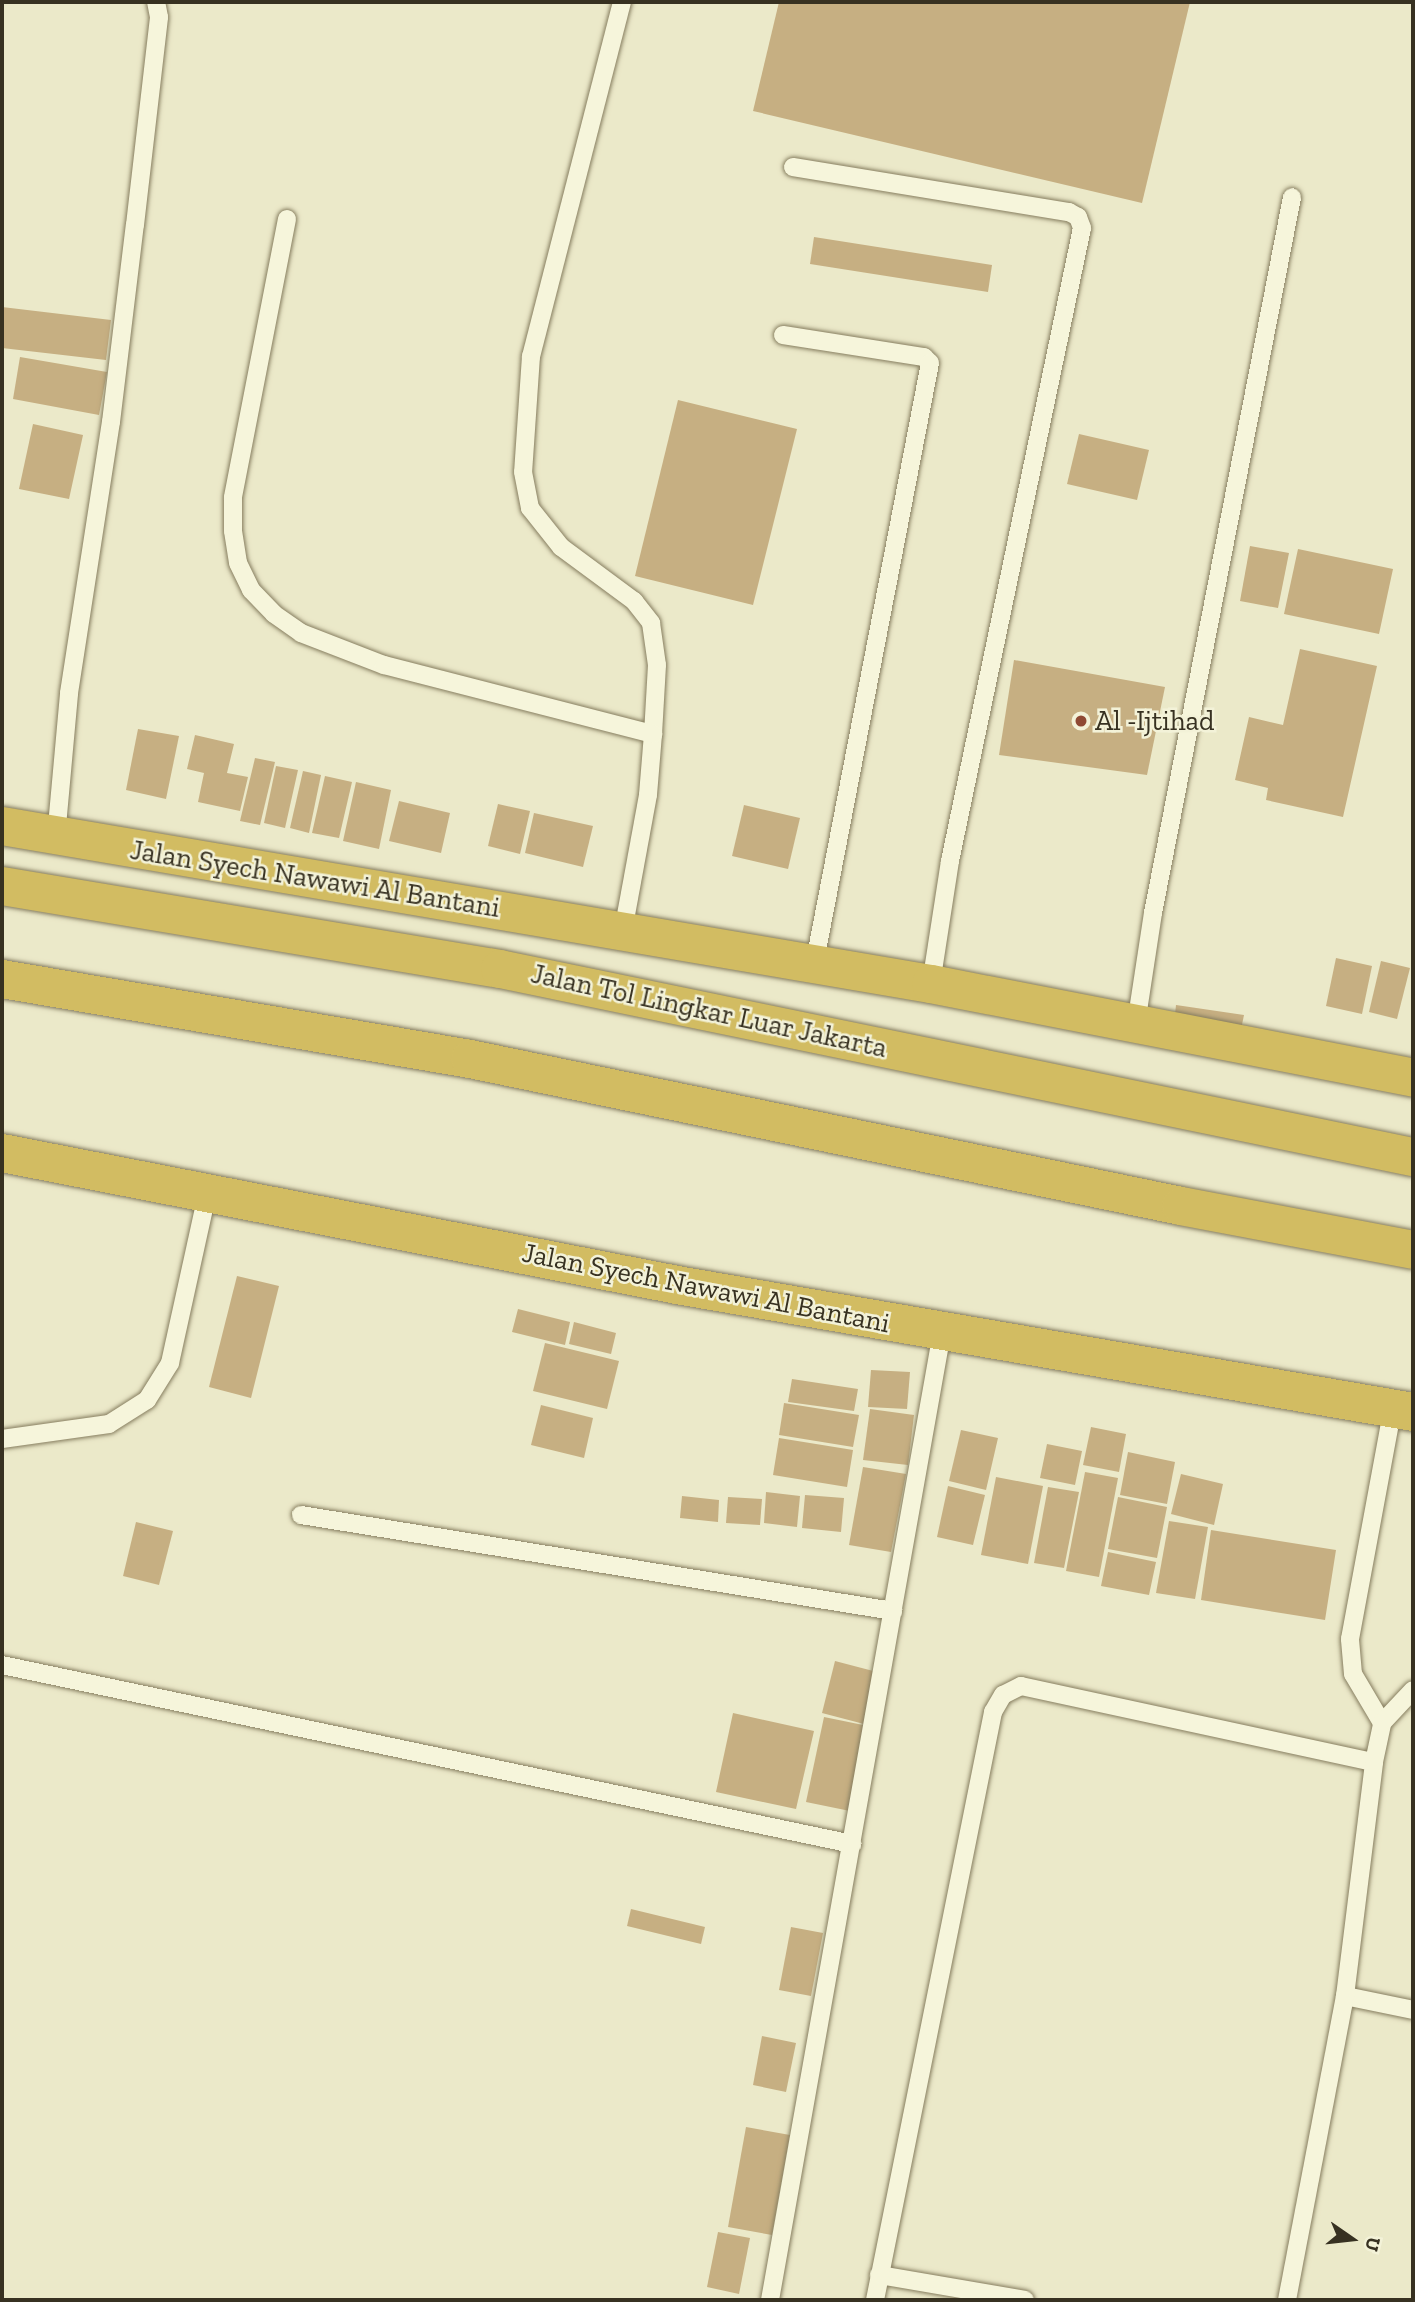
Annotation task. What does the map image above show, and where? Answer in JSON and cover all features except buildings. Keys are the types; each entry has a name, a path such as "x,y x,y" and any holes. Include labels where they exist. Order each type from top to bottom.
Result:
{"highway":[{"name":"Jalan Syech Nawawi Al Bantani","path":"2,826 466,903 814,967 932,984 1413,1078"},
{"name":"Jalan Tol Lingkar Luar Jakarta","path":"2,886 500,969 1413,1157"},
{"path":"2,979 470,1059 1181,1206 1413,1250"},
{"name":"Jalan Syech Nawawi Al Bantani","path":"2,1153 677,1285 1403,1410"}],"lane":[{"path":"56,837 69,693 111,422 138,197 159,18 156,2"},
{"path":"622,2 531,356 523,472 530,508 561,547 634,601 651,623 657,665 648,795 623,931"},
{"path":"793,167 1069,212 1078,216 1082,228 950,861 932,984"},
{"path":"1136,1024 1153,913 1292,197"},
{"path":"287,219 233,498 233,531 239,563 251,590 301,634 384,666 653,734"},
{"path":"783,335 924,357 930,363 814,967"},
{"path":"2,1439 109,1424 147,1400 170,1363 207,1195"},
{"path":"770,2300 942,1332"},
{"path":"1382,1723 1353,1675 1350,1639 1403,1410"},
{"path":"301,1515 893,1611"},
{"path":"2,1665 852,1844"},
{"path":"875,2300 993,1712 1003,1695 1021,1686 1374,1762"},
{"path":"1287,2300 1345,1996 1374,1762 1382,1723 1413,1690"},
{"path":"1345,1996 1413,2010"},
{"path":"879,2275 1025,2300"}],"place":[{"name":"Al -Ijtihad","path":"1081,721"}]}
